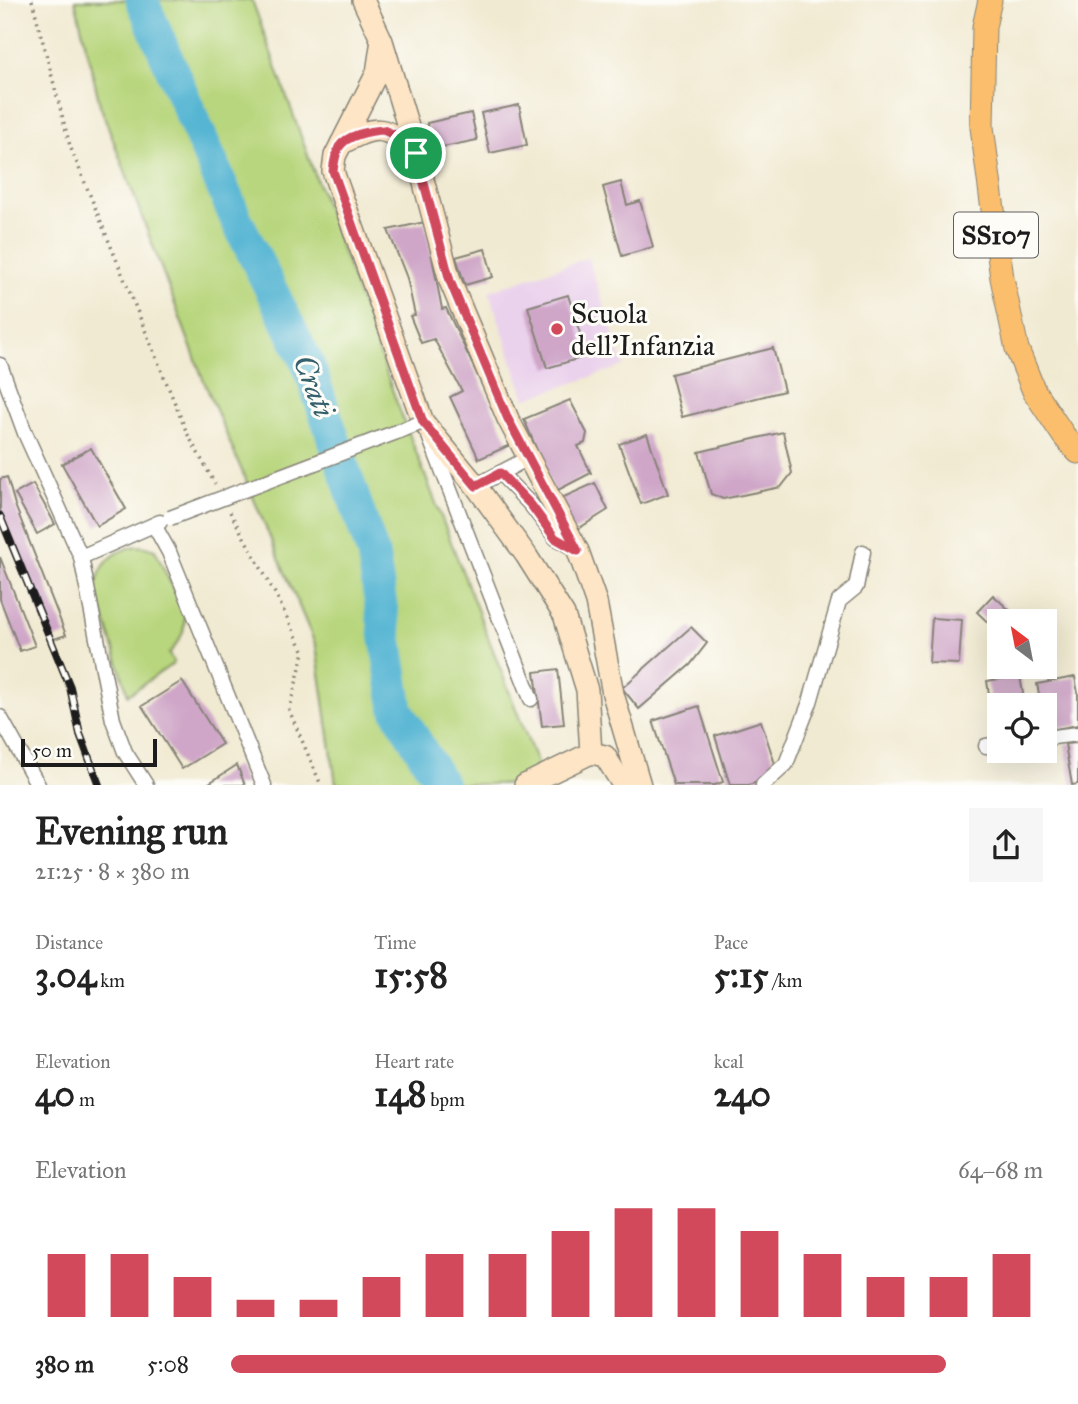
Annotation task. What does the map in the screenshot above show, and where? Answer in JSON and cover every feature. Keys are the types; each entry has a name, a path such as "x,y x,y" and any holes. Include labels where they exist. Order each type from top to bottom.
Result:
{"main road":[{"name":"SS107","path":"990,0 984,27 982,127 1002,278 1017,349 1034,391 1078,452"}],"street":[{"path":"363,0 382,41 416,153 450,281 508,419 578,551 596,602 613,694 640,785"},
{"path":"382,41 377,73 335,156 333,171 423,422 531,699"},
{"path":"341,144 370,131 383,130 395,135 416,153"},
{"path":"0,365 25,433 82,557 113,720 125,752 146,785"},
{"path":"423,422 476,486 526,555 564,615 587,690 582,757"},
{"path":"82,557 170,518 423,422"},
{"path":"476,486 528,458"},
{"path":"500,473 531,505 555,538 578,551"},
{"path":"154,525 169,552 264,785"},
{"path":"763,785 786,764 810,702 839,601 856,587 863,552"},
{"path":"0,717 38,785"},
{"path":"1057,737 1078,734"},
{"path":"525,785 582,757 606,756 623,785"}],"path":[{"path":"33,0 71,146 187,433 219,491"},
{"path":"225,503 304,652 289,710 321,785"}],"shaded area":[{"name":"Scuola dell'Infanzia","path":"588,258 624,366 525,399 489,291"}],"green space":[{"path":"75,0 252,0 397,403 545,784 336,784 316,646 203,379 100,105"},
{"path":"136,546 155,550 184,612 184,625 180,639 169,654 174,663 128,695 95,587 104,565 114,555"}],"building":[{"path":"519,105 527,145 490,153 481,113"},
{"path":"471,113 477,140 433,149 427,123"},
{"path":"621,182 627,205 640,201 653,247 622,256 603,187"},
{"path":"425,222 442,309 446,308 510,445 479,459 450,397 462,391 434,339 421,343 410,316 415,315 407,278 388,230"},
{"path":"485,249 493,277 465,285 456,257"},
{"path":"568,295 587,356 547,368 528,307"},
{"path":"773,348 784,391 682,417 671,374"},
{"path":"570,400 587,433 585,443 578,446 591,473 554,492 524,419"},
{"path":"783,432 792,473 781,487 723,499 711,494 699,452"},
{"path":"647,434 668,494 641,504 619,444"},
{"path":"91,448 126,509 97,526 62,464"},
{"path":"7,477 15,505 66,635 51,640 0,510 0,479"},
{"path":"595,483 608,510 573,532 557,500"},
{"path":"33,484 55,524 37,534 15,494"},
{"path":"0,557 35,646 20,651 0,599"},
{"path":"993,595 1008,609 987,609 987,622 977,612"},
{"path":"932,618 962,620 959,664 929,663"},
{"path":"691,627 707,643 690,665 639,709 622,688"},
{"path":"558,669 564,724 542,726 535,672"},
{"path":"1075,677 1078,725 1057,729 1057,693 1039,693 1037,684"},
{"path":"1021,679 1023,693 989,693 987,681"},
{"path":"182,681 222,744 182,769 142,706"},
{"path":"699,706 723,782 715,785 674,785 653,721"},
{"path":"761,721 776,767 760,781 749,785 730,785 715,736"},
{"path":"1078,743 1078,784 1072,785 1065,744"},
{"path":"237,765 245,785 206,785"}],"waterway":[{"name":"Crati","path":"142,0 236,219 308,364 373,554 397,710 442,785"}],"railway":[{"path":"0,516 70,687 80,734 99,785"}],"place":[{"name":"Scuola dell'Infanzia","path":"557,329"}],"route":[{"path":"383,130 395,135 416,153 450,281 508,419 578,551 555,538 531,505 500,473 476,486 423,422 333,171 335,156 341,144 370,131 383,130"}]}
